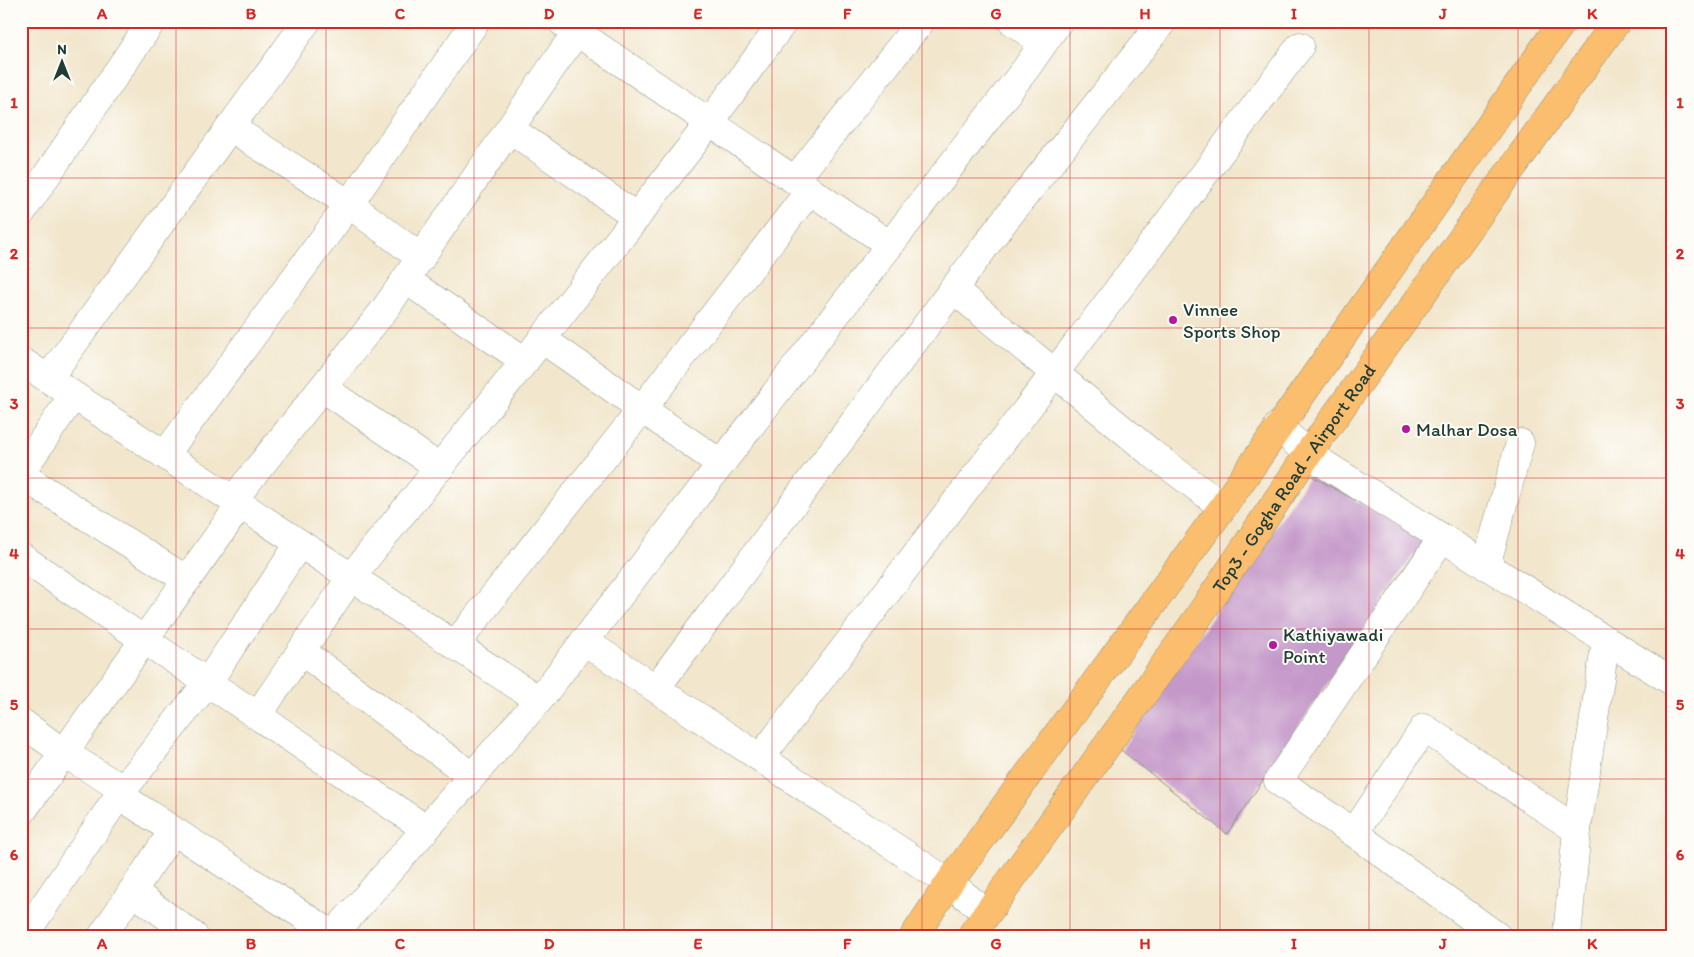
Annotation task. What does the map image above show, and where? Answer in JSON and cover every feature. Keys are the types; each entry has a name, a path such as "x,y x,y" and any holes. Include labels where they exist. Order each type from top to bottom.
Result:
{"main road":[{"path":"914,936 949,883 1223,507 1563,21"},
{"name":"Top3 - Gogha Road - Airport Road","path":"971,936 1195,622 1308,454 1617,21"}],"street":[{"path":"21,213 152,21"},
{"path":"48,379 307,21"},
{"path":"165,455 349,204 476,21"},
{"path":"258,715 352,578 637,217 784,21"},
{"path":"455,645 642,409 921,21"},
{"path":"1012,21 1043,44"},
{"path":"21,722 173,831 332,935 539,700 890,245 1059,21"},
{"path":"656,688 1001,225 1163,21"},
{"path":"22,811 187,580 237,503 323,388 385,310 510,128 574,25 710,122 890,245"},
{"path":"761,757 1054,373 1300,46"},
{"path":"230,127 349,204 421,258"},
{"path":"510,128 637,217"},
{"path":"406,280 525,361"},
{"path":"953,289 1150,452 1223,507"},
{"path":"542,339 721,464"},
{"path":"21,361 539,700"},
{"path":"323,388 440,468"},
{"path":"73,396 22,468 187,580"},
{"path":"1278,426 1308,454 1673,682"},
{"path":"1486,566 1520,444"},
{"path":"1442,538 1278,781 1497,936"},
{"path":"24,934 121,792 208,682 299,544"},
{"path":"21,557 426,829"},
{"path":"1568,936 1577,830 1606,640"},
{"path":"584,641 949,883 986,913"},
{"path":"301,651 472,776"},
{"path":"1354,833 1424,728 1577,830"},
{"path":"102,936 173,831"},
{"path":"132,891 194,936"}],"building":[{"name":"Kathiyawadi Point","path":"1310,475 1424,539 1227,834 1121,750"}],"place":[{"name":"Vinnee Sports Shop","path":"1173,320"},
{"name":"Malhar Dosa","path":"1406,429"},
{"name":"Kathiyawadi Point","path":"1273,645"}]}
